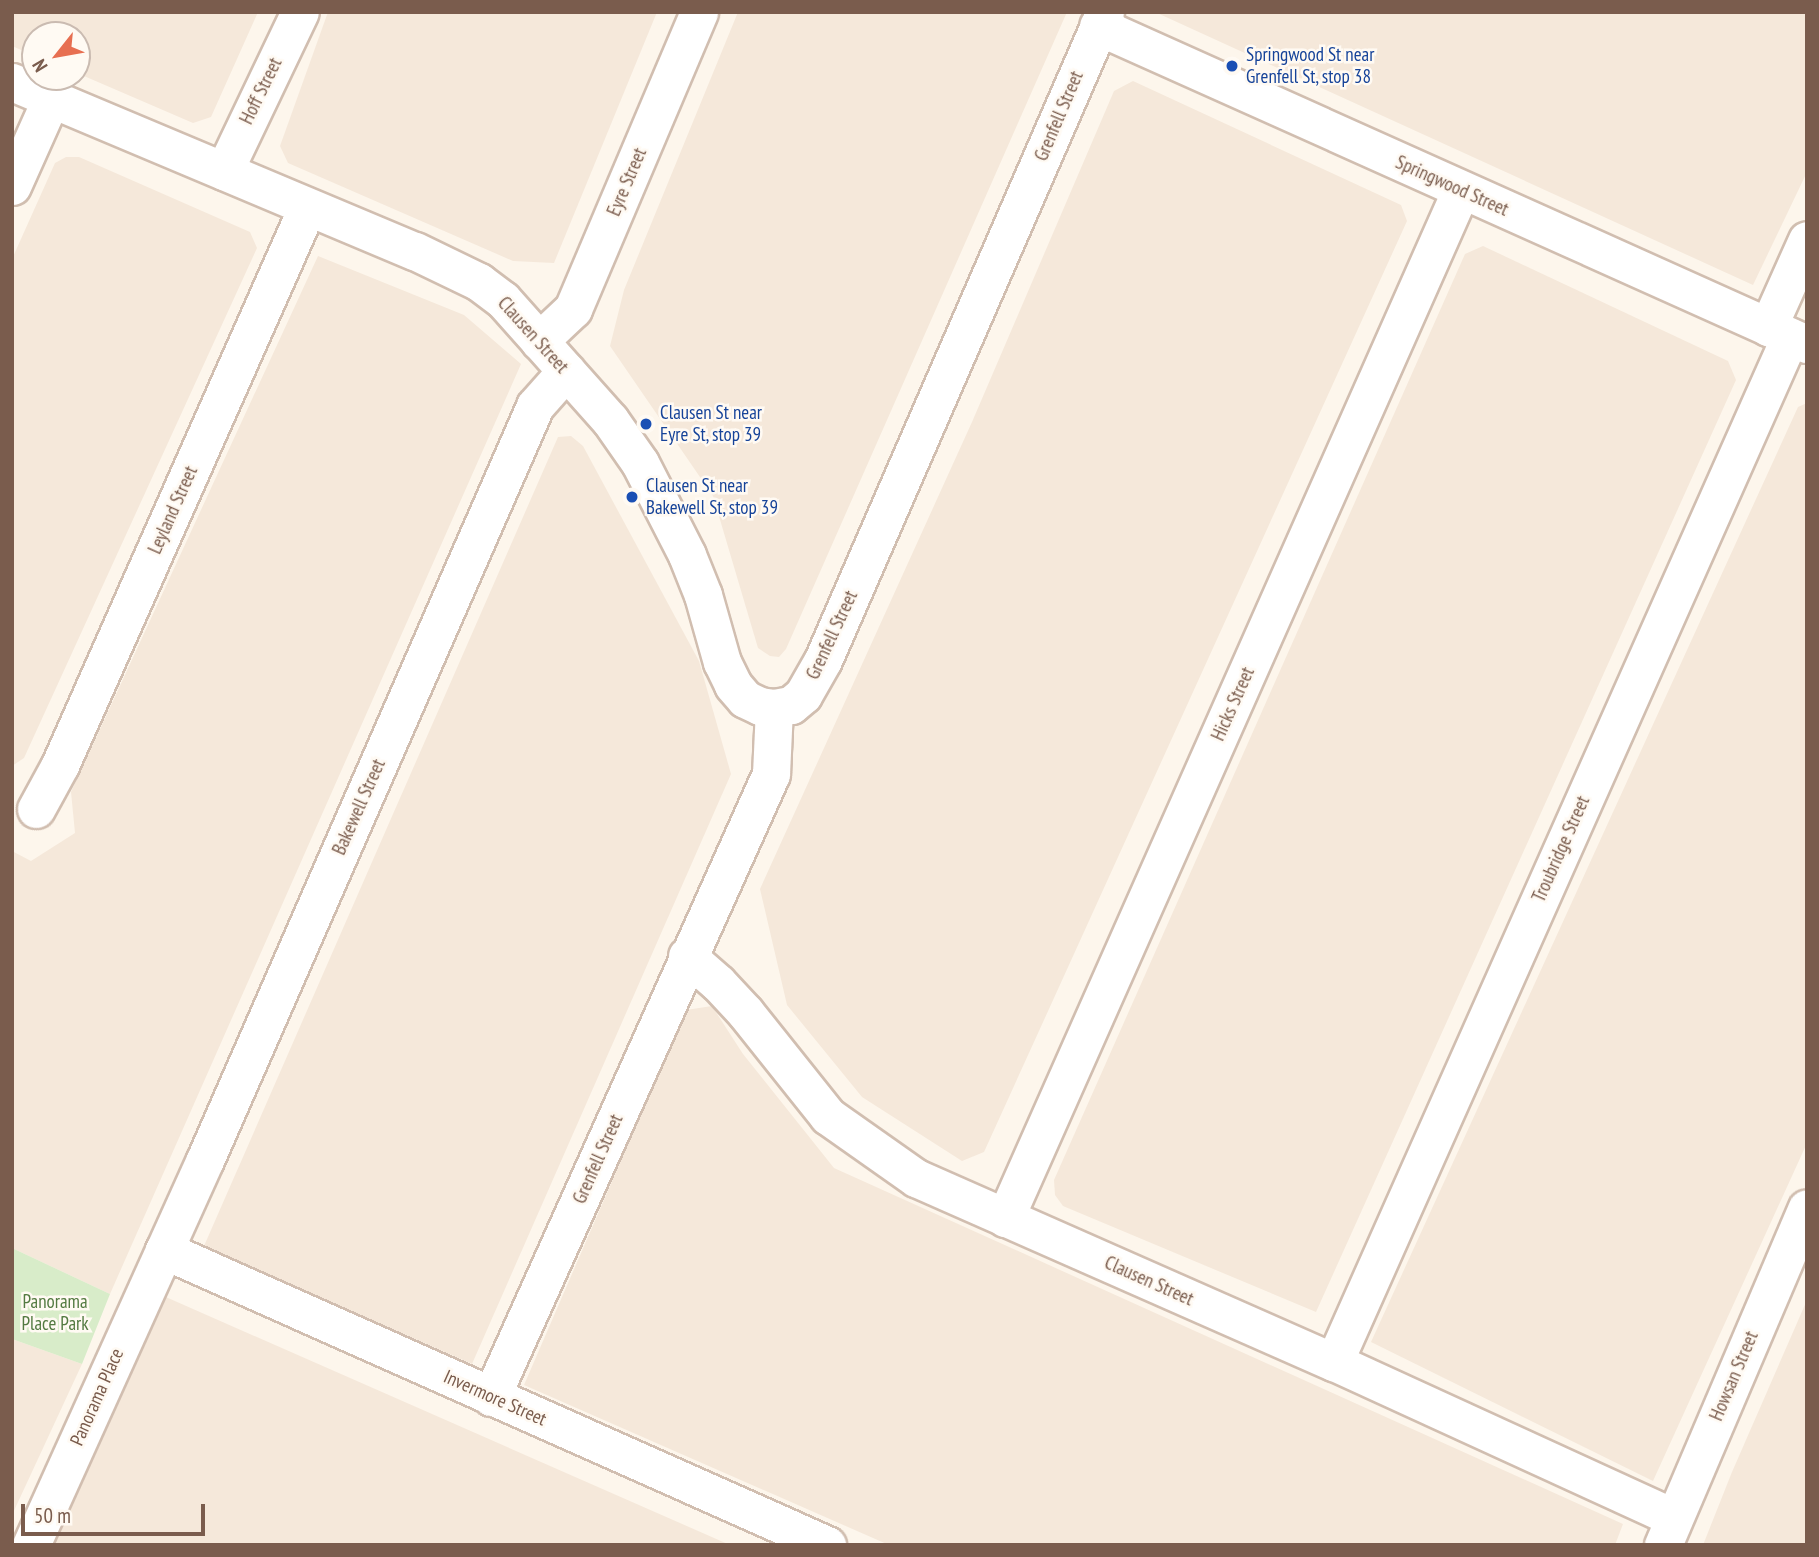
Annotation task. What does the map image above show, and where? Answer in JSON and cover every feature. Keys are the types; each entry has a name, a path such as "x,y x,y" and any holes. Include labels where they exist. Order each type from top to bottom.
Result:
{"street":[{"name":"Hoff Street","path":"224,171 300,12"},
{"name":"Eyre Street","path":"539,341 573,309 699,12"},
{"name":"Springwood Street","path":"1102,19 1461,190 1788,336"},
{"name":"Grenfell Street","path":"491,1397 687,956 771,775 774,708 791,705 803,695 823,660 1102,19"},
{"name":"Clausen Street","path":"12,82 307,208 415,251 479,282 503,300 610,420 640,463 666,511 695,575 722,662 733,685 746,699 760,706 774,708"},
{"path":"12,186 51,99"},
{"name":"Hicks Street","path":"1005,1218 1461,190"},
{"name":"Leyland Street","path":"36,809 60,765 307,208"},
{"name":"Troubridge Street","path":"1334,1362 1788,336 1807,240"},
{"name":"Bakewell Street","path":"164,1250 535,406 566,371"},
{"name":"Clausen Street","path":"687,956 719,983 745,1012 828,1116 916,1178 1334,1362 1668,1531"},
{"name":"Howsan Street","path":"1668,1531 1807,1208"},
{"name":"Invermore Street","path":"164,1250 827,1545"},
{"name":"Panorama Place","path":"31,1545 164,1250"}],"shaded area":[{"path":"12,12 258,12 211,117 193,123 91,79 91,21 21,21 21,50 12,46"},
{"path":"328,12 657,12 554,263 513,261 288,163 280,146"},
{"path":"738,12 1067,12 786,649 779,657 770,656 758,648 713,496 610,346 624,290"},
{"path":"1155,12 1807,12 1807,172 1753,285"},
{"path":"1133,81 1401,205 1407,221 984,1152 962,1161 862,1097 787,1005 760,889 972,422 1114,91"},
{"path":"66,157 79,157 250,232 257,248 24,758 12,766 12,259 55,163"},
{"path":"1483,246 1728,361 1736,380 1316,1312 1063,1206 1055,1195 1054,1180 1465,254"},
{"path":"318,256 464,315 521,364 110,1294 12,1248 12,851 31,861 75,833 71,792"},
{"path":"1807,403 1807,1143 1653,1481 1371,1342 1798,407"},
{"path":"571,436 583,446 699,661 731,774 472,1364 204,1246 558,437"},
{"path":"712,1006 743,1054 834,1168 1623,1524 1615,1545 889,1545 524,1385 686,1010"},
{"path":"159,1294 730,1545 47,1545"},
{"path":"1807,1300 1807,1545 1703,1545 1732,1472"},
{"path":"12,1339 82,1364 12,1515"}],"green space":[{"name":"Panorama Place Park","path":"12,1248 110,1294 82,1364 12,1339"}],"place":[{"name":"Springwood St near Grenfell St, stop 38","path":"1232,66"},
{"name":"Clausen St near Eyre St, stop 39","path":"646,424"},
{"name":"Clausen St near Bakewell St, stop 39","path":"632,497"}]}
